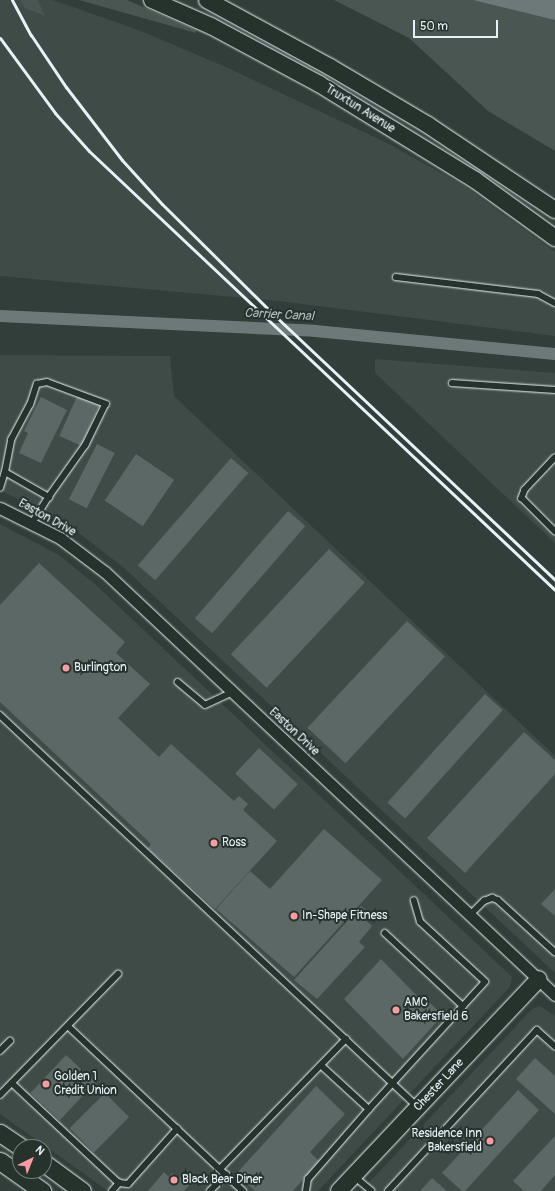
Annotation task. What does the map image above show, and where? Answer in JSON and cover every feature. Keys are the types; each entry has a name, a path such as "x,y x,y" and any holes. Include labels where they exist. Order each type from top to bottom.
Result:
{"main road":[{"name":"Truxtun Avenue","path":"152,0 211,26 319,84 475,180 555,238"},
{"name":"Truxtun Avenue","path":"207,0 317,59 428,125 555,210"},
{"name":"Chester Lane","path":"338,1191 539,979"},
{"path":"0,1133 12,1141"},
{"path":"0,1161 42,1191"},
{"path":"52,1169 82,1191"}],"street":[{"name":"Easton Drive","path":"0,508 33,523 60,538 105,572 555,995"}],"lane":[{"path":"396,277 538,294 555,303"},
{"path":"0,488 5,472 11,440 30,405 37,384 48,382 106,404 86,446 33,523"},
{"path":"452,382 555,390"},
{"path":"555,458 525,490 522,498 555,531"},
{"path":"5,472 50,497"},
{"path":"178,682 205,705 233,692"},
{"path":"0,716 418,1107"},
{"path":"470,915 484,901 492,898 498,900 555,952"},
{"path":"306,1191 308,1178 485,982 420,922 414,901"},
{"path":"385,933 463,1006"},
{"path":"0,1095 118,974"},
{"path":"68,1026 243,1191"},
{"path":"388,1191 537,1030 555,1046"},
{"path":"220,1170 346,1039"},
{"path":"0,1051 10,1041"},
{"path":"321,1065 369,1109"},
{"path":"12,1083 119,1184 128,1184 177,1129"},
{"path":"210,1191 226,1175"},
{"path":"354,1175 372,1191"},
{"path":"112,1191 119,1184"}],"shaded area":[{"path":"0,0 53,0 141,31 226,67 385,142 463,185 555,252 555,336 279,301 0,276"},
{"path":"20,0 38,0 45,16 25,8"},
{"path":"79,0 127,0 196,30 196,33"},
{"path":"334,0 555,0 555,151 488,111 409,38"},
{"path":"473,0 555,0 555,20"},
{"path":"0,355 170,356 174,396 555,756 555,973 123,567 67,524 0,490"},
{"path":"375,359 555,373 555,543 375,373"},
{"path":"0,524 59,555 96,585 512,977 510,987 318,1191 108,1191 52,1151 52,1139 35,1139 0,1114"},
{"path":"540,1006 555,1016 555,1191 361,1191 532,1009"}],"building":[{"path":"78,394 100,404 81,446 59,436"},
{"path":"41,397 67,410 41,463 19,453 28,433 24,431"},
{"path":"97,444 115,453 87,508 69,499"},
{"path":"136,454 174,480 143,526 105,500"},
{"path":"231,458 248,473 155,580 138,565"},
{"path":"288,511 305,526 212,633 195,618"},
{"path":"329,549 365,582 267,688 231,654"},
{"path":"39,563 125,642 116,653 150,684 118,718 159,757 171,744 234,801 239,796 248,804 243,810 277,841 215,909 148,848 151,844 0,702 0,605"},
{"path":"407,621 445,656 345,763 307,728"},
{"path":"485,694 503,710 405,819 387,802"},
{"path":"524,732 555,760 555,774 465,873 427,838"},
{"path":"259,748 298,784 274,810 235,774"},
{"path":"324,829 382,880 294,977 216,909 250,871 270,889"},
{"path":"555,889 555,916 541,904"},
{"path":"361,906 369,912 362,917 372,926 359,942 365,947 317,999 294,980"},
{"name":"AMC Bakersfield 6","path":"381,959 426,1005 430,1003 443,1015 403,1059 344,999"},
{"path":"66,1055 95,1082 60,1120 31,1093"},
{"path":"535,1058 555,1076 555,1114 516,1079"},
{"path":"316,1086 345,1114 310,1152 319,1161 293,1191 255,1191 236,1174"},
{"name":"Residence Inn Bakersfield","path":"518,1090 539,1110 465,1191 462,1191 442,1173"},
{"path":"105,1093 129,1117 94,1152 70,1128"},
{"path":"555,1136 555,1175 541,1191 524,1191 513,1181"},
{"name":"Black Bear Diner","path":"164,1172 169,1177 172,1173 178,1179 183,1174 192,1182 184,1191 148,1191"},
{"name":"Residence Inn Bakersfield","path":"432,1178 447,1191 420,1191"}],"waterway":[{"name":"Carrier Canal","path":"0,316 315,331 555,354"}],"railway":[{"path":"12,0 31,35 66,87 122,160 162,204 273,314 555,580"},
{"path":"0,38 55,113 89,151 555,590"}],"place":[{"name":"Burlington","path":"66,668"},
{"name":"Ross","path":"214,843"},
{"name":"In-Shape Fitness","path":"294,916"},
{"name":"AMC Bakersfield 6","path":"396,1010"},
{"name":"Golden 1 Credit Union","path":"46,1084"},
{"name":"Residence Inn Bakersfield","path":"490,1141"},
{"name":"Black Bear Diner","path":"174,1180"}]}
